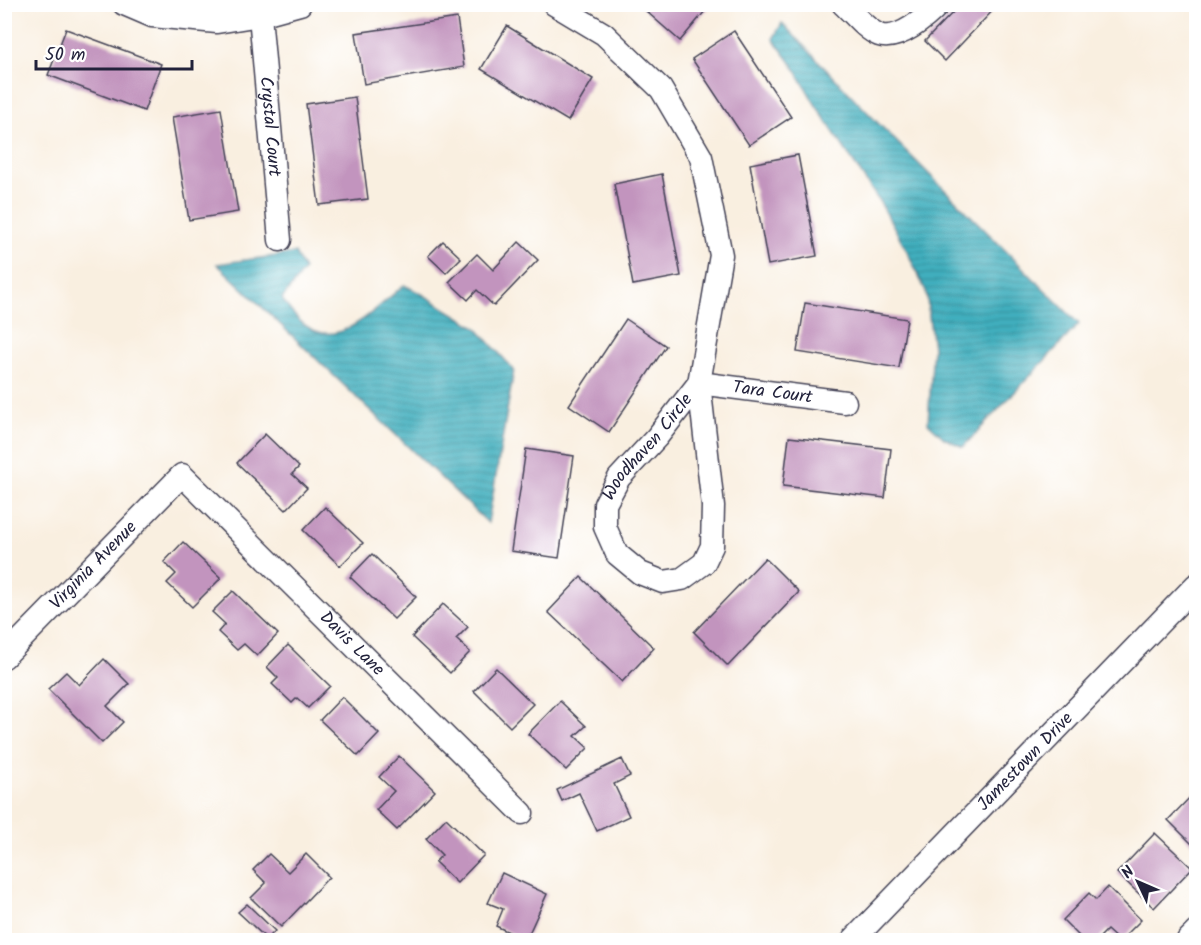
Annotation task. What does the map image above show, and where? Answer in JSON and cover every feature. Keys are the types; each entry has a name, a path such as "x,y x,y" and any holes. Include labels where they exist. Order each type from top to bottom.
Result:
{"street":[{"path":"124,4 152,16 217,22 260,15 300,4"},
{"name":"Woodhaven Circle","path":"554,4 604,34 661,89 701,157 721,255 699,383 713,506 712,546 704,563 682,579 663,582 640,573 617,554 605,527 605,504 619,478 657,437 699,383"},
{"path":"843,4 871,30 881,36 908,30 939,4"},
{"name":"Crystal Court","path":"260,15 280,240"},
{"name":"Tara Court","path":"699,383 845,402"},
{"name":"Virginia Avenue","path":"4,657 182,475"},
{"name":"Davis Lane","path":"182,475 522,813"},
{"name":"Jamestown Drive","path":"853,940 1197,585"},
{"path":"1188,940 1197,932"}],"water":[{"path":"782,23 877,122 1079,324 963,447 944,438 928,423 933,348 926,292 881,204 815,104 792,64 773,39"},
{"path":"295,253 304,270 282,299 297,319 313,330 327,333 342,331 372,312 404,285 476,327 514,370 488,523 217,264"}],"building":[{"path":"638,4 711,4 680,41"},
{"path":"961,4 999,4 945,61 925,41"},
{"path":"457,18 464,67 364,84 356,33"},
{"path":"507,26 593,79 568,121 481,69"},
{"path":"66,29 161,64 144,111 48,75"},
{"path":"734,31 791,117 749,145 692,59"},
{"path":"355,97 368,199 319,205 306,104"},
{"path":"221,109 238,212 189,220 172,117"},
{"path":"798,155 817,256 768,265 750,164"},
{"path":"662,174 681,276 633,285 614,184"},
{"path":"443,241 461,258 446,273 428,256"},
{"path":"519,242 538,260 494,306 477,290 468,300 449,282 477,254 493,270"},
{"path":"805,303 907,319 899,368 797,352"},
{"path":"626,319 666,346 609,432 569,405"},
{"path":"265,434 299,467 292,474 307,488 286,510 237,463"},
{"path":"789,437 891,449 885,498 783,486"},
{"path":"526,449 574,456 559,558 511,551"},
{"path":"325,507 363,543 340,566 303,530"},
{"path":"183,542 221,578 192,607 167,583 176,574 164,562"},
{"path":"372,554 416,597 394,619 350,577"},
{"path":"765,558 799,592 728,666 694,632"},
{"path":"581,577 654,648 622,682 548,612"},
{"path":"233,591 278,634 257,656 244,644 237,650 218,632 225,624 212,612"},
{"path":"443,604 468,627 456,639 470,652 450,673 412,637"},
{"path":"288,645 330,686 308,708 297,698 292,703 272,684 278,678 267,667"},
{"path":"104,659 129,684 107,706 123,722 102,743 48,689 66,672 79,685"},
{"path":"496,668 533,704 510,727 474,691"},
{"path":"342,697 379,734 358,756 320,720"},
{"path":"560,701 586,726 575,736 588,748 566,770 528,734"},
{"path":"399,756 435,791 397,830 376,810 394,791 379,777"},
{"path":"622,759 630,776 614,784 629,816 597,831 579,793 562,801 557,790"},
{"path":"1196,791 1196,848 1168,820"},
{"path":"446,818 484,855 457,883 435,862 442,855 426,839"},
{"path":"1155,833 1192,868 1154,908 1117,873"},
{"path":"269,854 288,872 306,854 329,877 281,927 251,898 266,883 253,870"},
{"path":"502,873 547,894 526,940 496,926 503,909 488,903"},
{"path":"1108,887 1141,920 1121,940 1107,930 1097,940 1083,940 1063,920 1089,893 1096,900"},
{"path":"247,904 275,931 267,939 238,912"}]}
